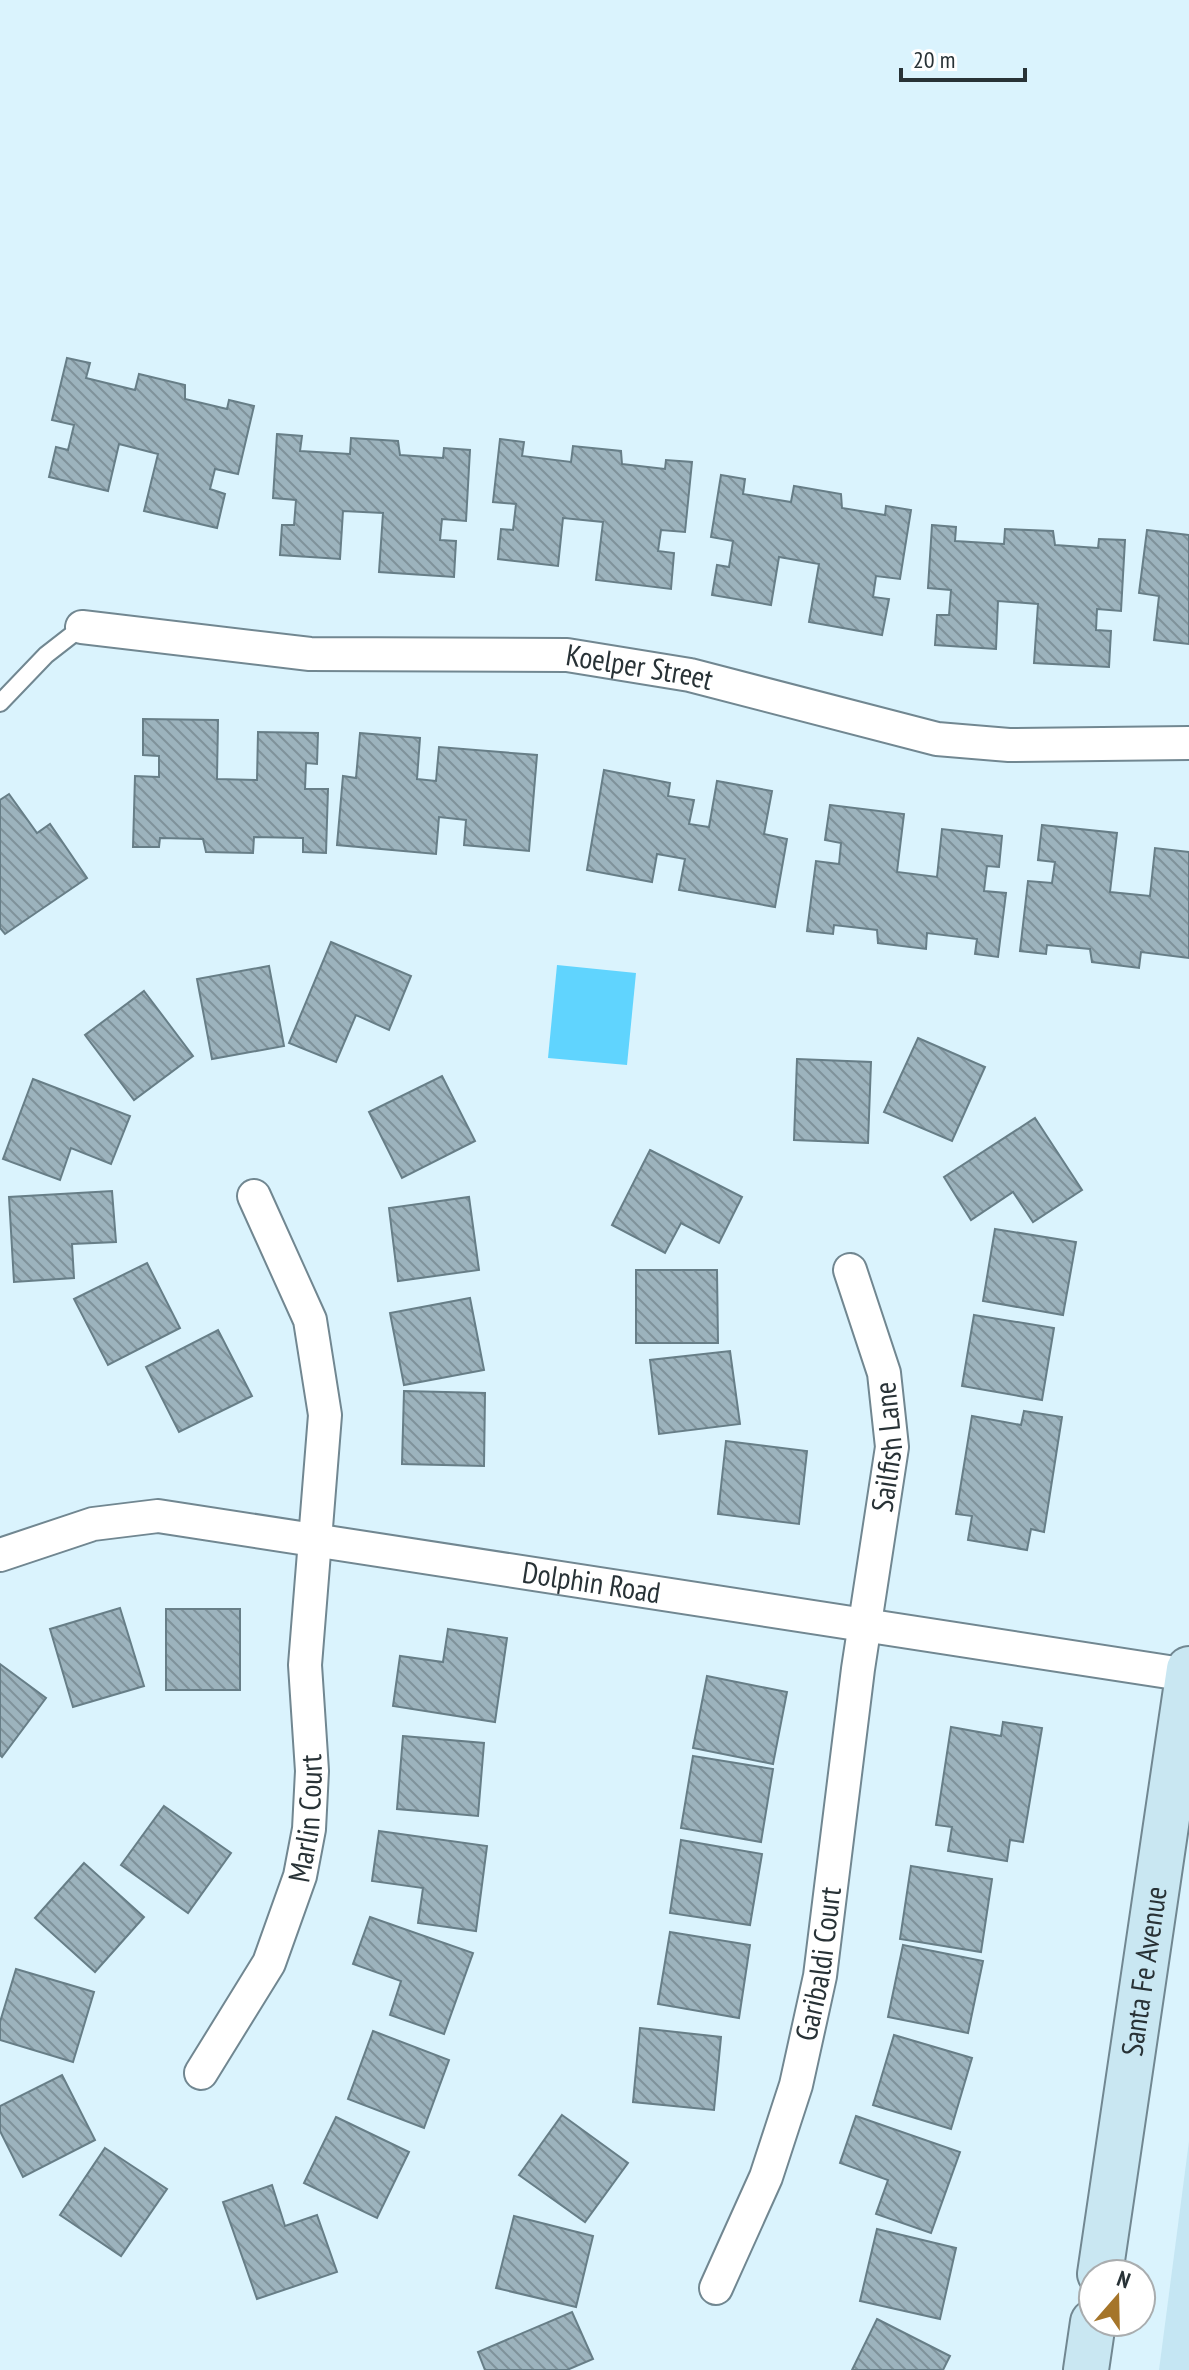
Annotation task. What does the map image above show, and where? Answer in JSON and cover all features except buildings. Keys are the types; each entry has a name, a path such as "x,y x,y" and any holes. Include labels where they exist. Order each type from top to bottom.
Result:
{"street":[{"name":"Koelper Street","path":"82,627 310,654 567,655 690,675 937,739 1009,745 1189,743"},
{"name":"Marlin Court","path":"201,2073 269,1963 300,1876 309,1829 312,1771 305,1665 325,1415 310,1320 254,1196"},
{"name":"Sailfish Lane","path":"850,1270 884,1373 892,1447 864,1627"},
{"name":"Dolphin Road","path":"0,1555 93,1524 158,1516 864,1627 1189,1672"},
{"name":"Garibaldi Court","path":"716,2288 766,2177 803,2054 820,1976 864,1627"},
{"name":"Santa Fe Avenue","path":"1102,2258 1189,1672"},
{"path":"1086,2370 1091,2338"}],"lane":[{"path":"0,703 46,655 82,627"}],"shaded area":[{"path":"557,965 636,973 627,1065 548,1058"},
{"path":"1189,2141 1189,2370 1159,2370"}]}
